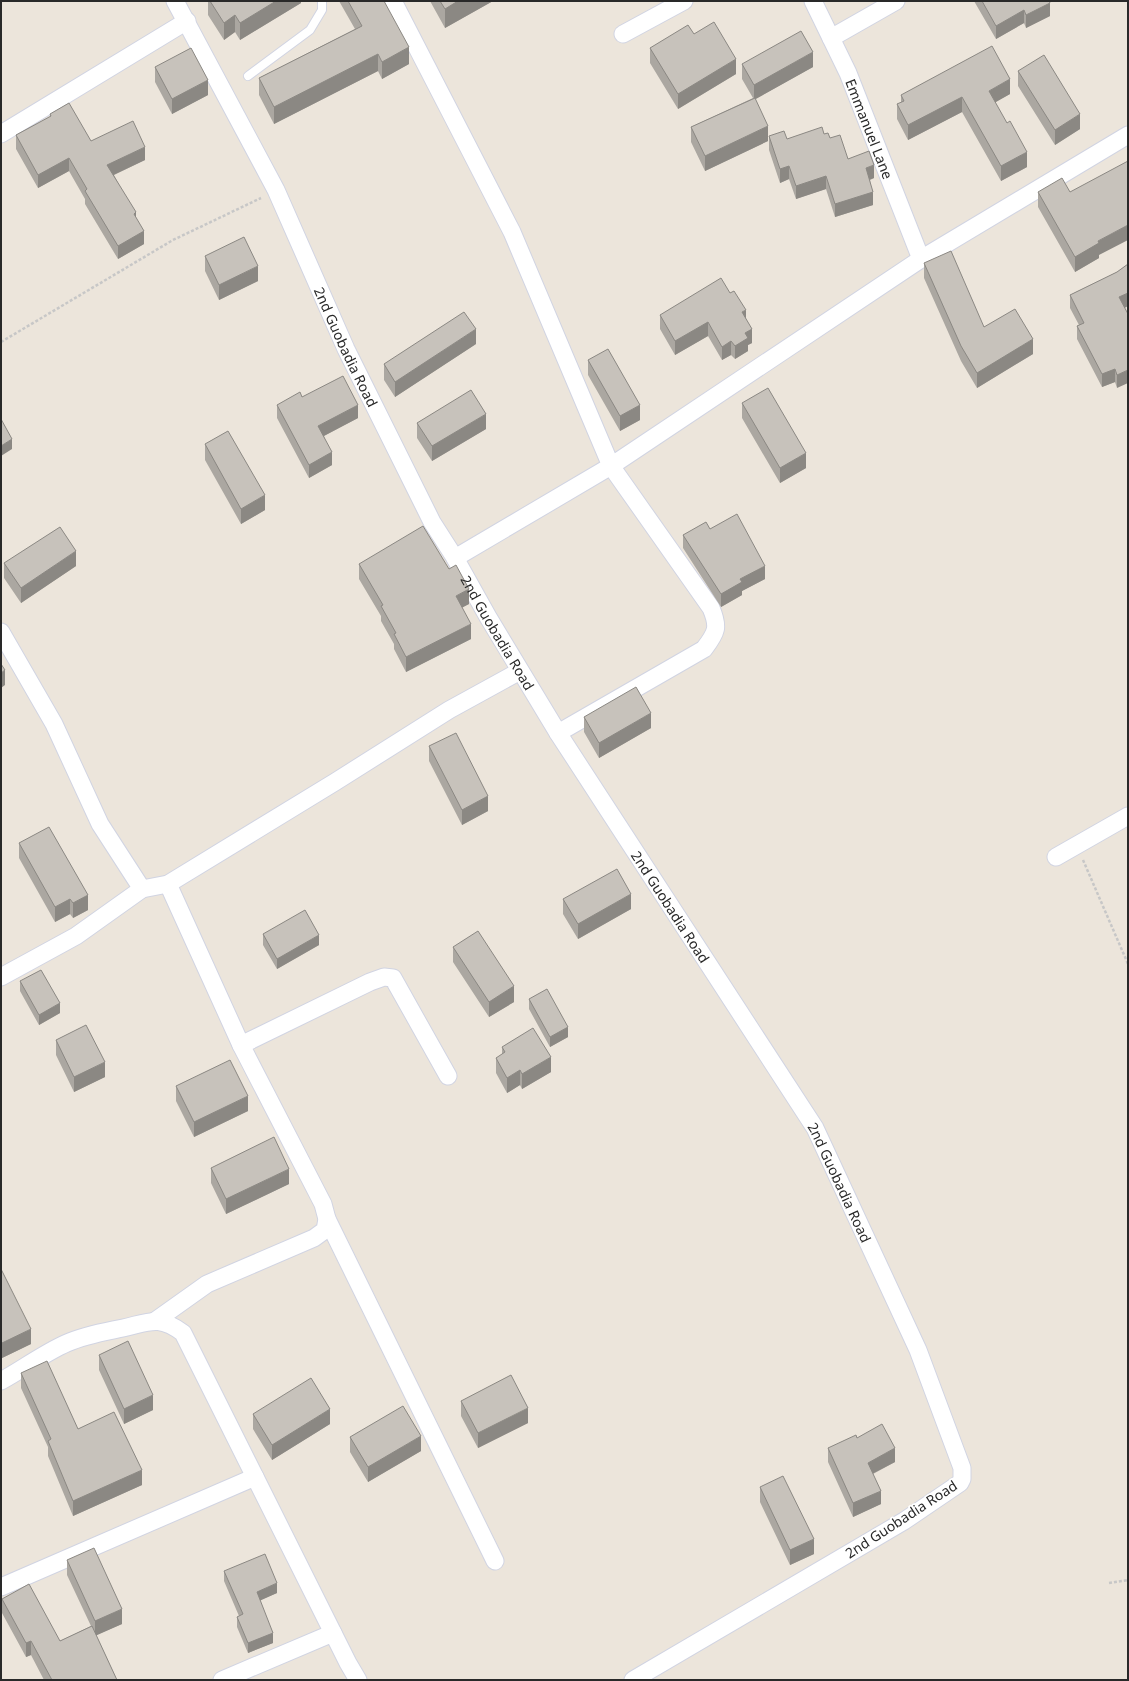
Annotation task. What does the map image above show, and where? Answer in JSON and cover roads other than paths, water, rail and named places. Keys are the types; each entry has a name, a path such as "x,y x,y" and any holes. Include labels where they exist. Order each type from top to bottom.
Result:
{"street":[{"name":"2nd Guobadia Road","path":"176,1 276,190 346,349 432,522 456,558 520,671 558,733 815,1128 918,1350 962,1468 962,1479 960,1483 904,1521 633,1680"},
{"path":"393,1 512,232 611,466 711,608 717,621 715,635 704,649 558,733"},
{"path":"623,34 684,1"},
{"name":"Emmanuel Lane","path":"813,1 848,73 921,258"},
{"path":"831,38 896,1"},
{"path":"1,134 187,21"},
{"path":"456,558 611,466 921,258 1128,135"},
{"path":"1,632 54,724 100,824 142,888"},
{"path":"1,977 76,936 142,888 168,884 449,710 520,671"},
{"path":"1056,857 1128,816"},
{"path":"168,884 241,1045 323,1204 327,1219 495,1561"},
{"path":"241,1045 370,982 384,977 393,978 448,1076"},
{"path":"155,1321 207,1284 314,1238 325,1230 327,1219"},
{"path":"1,1381 68,1342 88,1335 155,1321 170,1323 183,1333 358,1680"},
{"path":"1,1587 256,1477"},
{"path":"222,1680 333,1633"}],"lane":[{"path":"248,76 310,30 322,10 322,1"}]}
